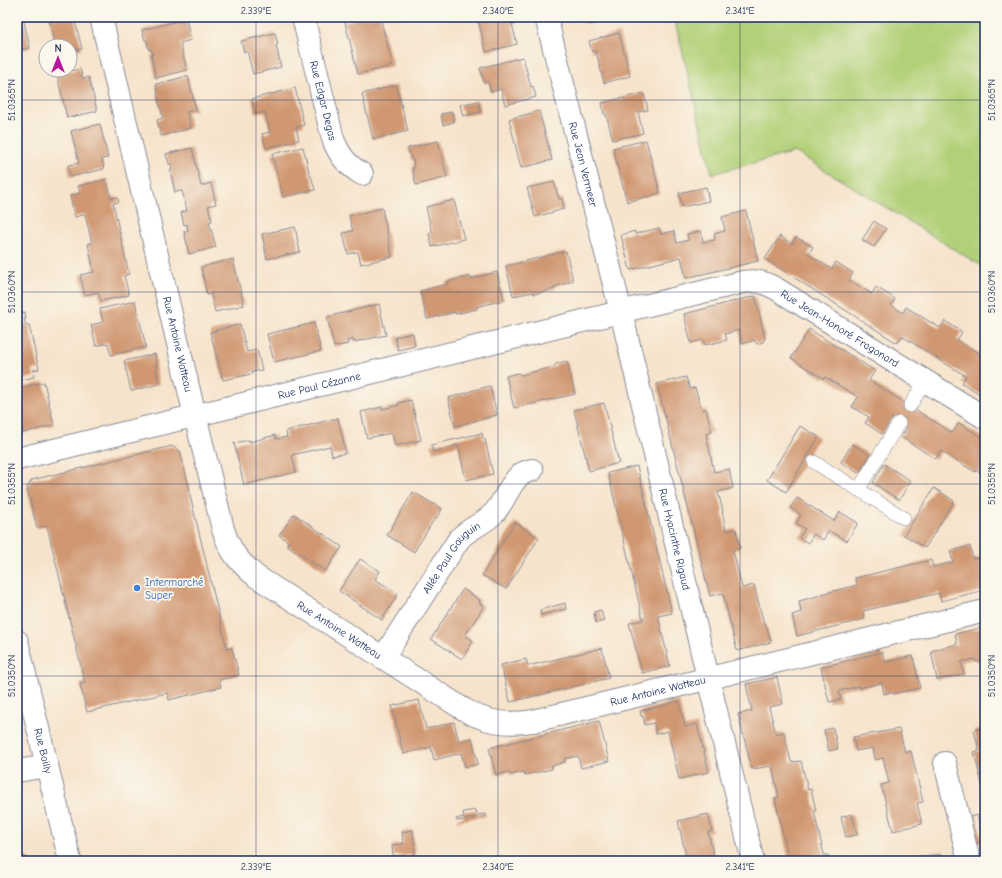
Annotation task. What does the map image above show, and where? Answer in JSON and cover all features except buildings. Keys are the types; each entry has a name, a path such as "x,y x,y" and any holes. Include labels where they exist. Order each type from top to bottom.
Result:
{"street":[{"name":"Rue Antoine Watteau","path":"101,17 223,529 228,544 236,556 245,567 257,577 460,707 479,717 512,723 533,721 985,611"},
{"name":"Rue Edgar Degas","path":"303,17 336,147 353,169 362,174"},
{"name":"Rue Jean Vermeer","path":"546,17 621,312"},
{"name":"Rue Jean-Honoré Fragonard","path":"621,312 743,282 754,280 765,283 985,418"},
{"name":"Rue Paul Cézanne","path":"17,459 621,312"},
{"name":"Rue Hyacinthe Rigaud","path":"621,312 729,767 753,861"},
{"name":"Allée Paul Gauguin","path":"384,658 459,539 494,513 516,479 522,474 532,470"},
{"name":"Rue Boilly","path":"17,641 70,861"},
{"path":"945,763 969,861"},
{"path":"17,771 47,766"}],"lane":[{"path":"910,406 925,381"},
{"path":"858,490 899,423"},
{"path":"814,462 904,518"}],"green space":[{"path":"674,17 985,17 985,268 795,152 712,174"}],"place":[{"name":"Intermarché Super","path":"137,588"}]}
